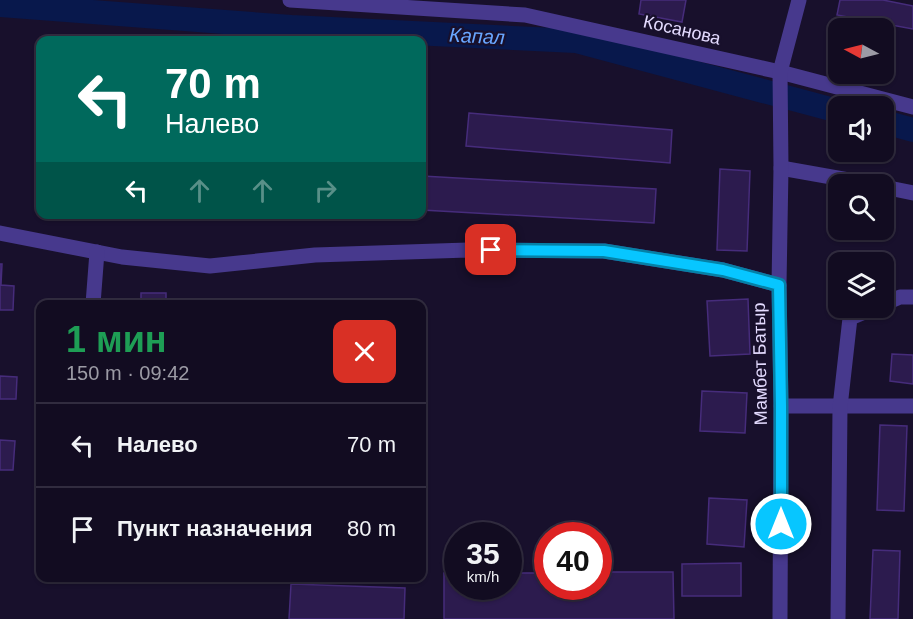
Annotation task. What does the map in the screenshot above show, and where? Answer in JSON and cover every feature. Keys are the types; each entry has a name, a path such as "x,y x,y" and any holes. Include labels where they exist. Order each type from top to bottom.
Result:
{"street":[{"name":"Косанова","path":"290,0 525,15 780,72 913,107"},
{"name":"Мамбет Батыр","path":"780,619 780,72 799,0"},
{"path":"781,168 828,176"},
{"path":"894,189 913,193"},
{"path":"0,233 122,257 210,266 327,255 468,250 604,251 723,270 779,285"},
{"path":"93,300 98,252"},
{"path":"894,300 913,297"},
{"path":"838,619 840,407 850,318"},
{"path":"781,406 913,406"}],"building":[{"path":"641,0 686,0 682,22 639,14"},
{"path":"840,0 883,0 913,6 913,29 894,26 894,18 853,18 837,15"},
{"path":"469,113 672,130 670,163 466,146"},
{"path":"720,169 750,171 747,251 717,250"},
{"path":"426,176 656,189 654,223 426,210"},
{"path":"0,264 2,264 1,285 14,286 13,310 0,310"},
{"path":"141,293 166,293 166,300 141,300"},
{"path":"748,299 750,354 710,356 707,301"},
{"path":"892,354 913,355 913,384 890,381"},
{"path":"0,376 17,377 16,399 0,399"},
{"path":"702,391 747,393 745,433 700,431"},
{"path":"880,425 907,426 904,511 877,510"},
{"path":"0,440 15,441 13,470 0,470"},
{"path":"709,498 747,500 744,547 707,544"},
{"path":"873,550 900,551 898,619 870,619"},
{"path":"741,563 741,596 682,596 682,564"},
{"path":"612,572 673,572 674,619 444,619 444,600 522,600 522,573 534,573 534,600 612,600"},
{"path":"291,584 405,588 404,619 289,619"}],"waterway":[{"name":"Капал","path":"0,5 291,27 576,41 828,108"},
{"name":"Капал","path":"894,125 913,130"}],"route":[{"path":"491,250 604,251 723,270 779,285 781,524"}]}
